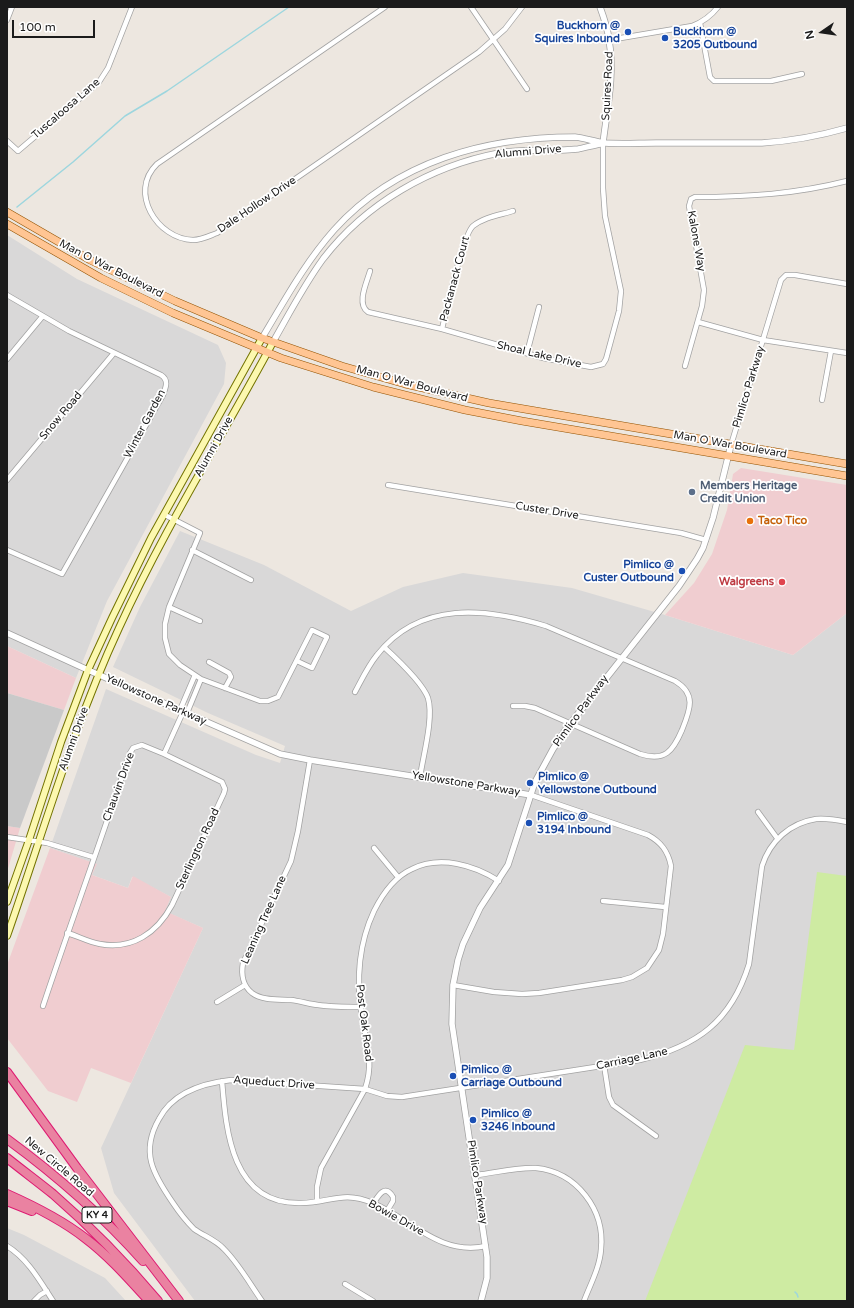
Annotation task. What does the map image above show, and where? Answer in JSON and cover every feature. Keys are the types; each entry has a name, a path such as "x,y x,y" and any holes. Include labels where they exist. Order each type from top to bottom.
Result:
{"highway":[{"path":"7,1072 77,1168 178,1301"},
{"name":"New Circle Road","path":"7,1139 42,1166 84,1202 127,1244 178,1301"},
{"name":"KY 4","path":"7,1158 53,1194 89,1228 158,1301"},
{"path":"7,1194 23,1201 66,1225 90,1242 124,1273 149,1301"},
{"path":"7,1201 46,1218 90,1242"}],"main road":[{"name":"Man O War Boulevard","path":"7,212 109,270 175,301 262,338 342,366 465,398 544,413 847,464"},
{"name":"Man O War Boulevard","path":"7,224 101,278 174,313 256,348 368,385 466,410 522,421 847,476"},
{"name":"Alumni Drive","path":"7,902 61,742 88,670 129,582 262,338"},
{"name":"Alumni Drive","path":"7,936 71,746 98,675 141,581 273,342"}],"street":[{"path":"7,20 12,7"},
{"name":"Tuscaloosa Lane","path":"7,141 18,150 99,82 108,68 132,7"},
{"name":"Dale Hollow Drive","path":"385,7 158,164 149,174 145,190 147,206 157,222 180,238 195,240 217,233 494,41 511,23 522,7"},
{"path":"471,7 526,89"},
{"name":"Squires Road","path":"600,7 609,40 610,75 603,143"},
{"path":"609,40 685,28 700,23 712,14 718,7"},
{"path":"700,23 710,77 714,81 771,81 802,74"},
{"name":"Alumni Drive","path":"262,338 296,280 334,230 366,201 406,174 443,158 500,142 530,139 577,137 603,143 762,143 801,139 847,128"},
{"name":"Alumni Drive","path":"273,342 305,286 324,258 364,217 398,193 427,177 471,160 511,152 578,149 603,143"},
{"name":"Shoal Lake Drive","path":"370,271 362,300 365,310 368,312 442,329 543,358 591,367 603,364 606,359 620,306 621,291 605,216 603,188 603,143"},
{"name":"Kalone Way","path":"685,366 698,322 704,290 689,206 691,199 695,197 737,197 785,193 812,189 847,181"},
{"name":"Packanack Court","path":"442,329 464,243 470,229 478,222 487,218 513,211"},
{"name":"Pimlico Parkway","path":"481,1301 487,1273 486,1246 452,1024 453,985 458,960 467,935 480,908 508,865 535,782 553,749 570,723 687,575 700,554 718,502 731,445 764,340 779,282 786,275 795,275 847,284"},
{"name":"Winter Garden","path":"7,295 42,317 164,377 166,384 163,395 62,574 7,550"},
{"path":"527,353 539,307"},
{"path":"7,358 42,317"},
{"path":"698,322 764,340 847,354"},
{"path":"822,400 831,351"},
{"name":"Snow Road","path":"7,480 114,353"},
{"name":"Custer Drive","path":"388,485 681,533 706,540"},
{"path":"165,515 200,533 169,607 165,624 165,638 169,654 201,679 260,701 268,701 278,697 312,630 327,637 312,668 297,661"},
{"path":"192,550 251,580"},
{"path":"169,607 200,621"},
{"path":"355,692 371,663 384,647 398,634 418,622 429,618 446,613 466,612 495,615 539,624 675,681 685,688 690,699 688,713 676,744 671,750 661,756 649,757 535,708 513,706"},
{"name":"Yellowstone Parkway","path":"7,633 98,675 280,754 531,795 648,835 662,844 671,866 659,950 647,968 632,977 622,980 522,994 494,992 453,985"},
{"path":"384,647 421,687 430,706 430,717 420,777"},
{"path":"209,662 229,672 231,678 225,688"},
{"path":"183,712 194,675"},
{"path":"164,754 183,712 201,679"},
{"name":"Chauvin Drive","path":"43,1006 131,750 135,746 142,745 164,754"},
{"name":"Sterlington Road","path":"67,933 100,944 119,945 138,940 148,934 162,922 167,914 225,789 220,779 164,754"},
{"name":"Leaning Tree Lane","path":"245,985 242,972 243,963 287,870 295,847 310,760"},
{"path":"758,812 777,838"},
{"name":"Carriage Lane","path":"365,1090 387,1096 402,1097 462,1088 653,1057 683,1046 696,1039 718,1021 729,1007 744,979 749,964 762,866 767,854 777,838 787,830 808,821 828,819 847,822"},
{"path":"7,837 39,842 93,857"},
{"path":"374,848 398,877"},
{"name":"Post Oak Road","path":"317,1201 317,1187 321,1168 365,1090 369,1075 370,1061 361,1007 358,976 360,954 367,928 379,902 398,877 420,865 440,862 452,863 476,869 499,881"},
{"path":"603,901 665,907"},
{"path":"217,1002 245,985 252,994 262,998 293,1000 320,1005 361,1007"},
{"path":"604,1065 609,1097 613,1105 656,1136"},
{"name":"Aqueduct Drive","path":"262,1301 224,1248 196,1230 183,1216 159,1182 155,1175 150,1158 152,1135 155,1125 165,1109 173,1101 191,1090 212,1082 241,1080 365,1090"},
{"name":"Bowie Drive","path":"222,1081 229,1139 235,1160 249,1182 258,1190 277,1200 289,1203 302,1204 347,1197 362,1199 387,1211 441,1242 468,1248 486,1246"},
{"path":"476,1176 537,1168 562,1176 573,1182 583,1191 595,1210 599,1220 602,1241 598,1264 584,1301"},
{"path":"374,1204 381,1193 386,1191 389,1192 393,1197 393,1201 387,1211"},
{"path":"7,1246 20,1255 53,1301"},
{"path":"345,1284 373,1301"},
{"path":"34,1301 47,1291"}],"shaded area":[{"path":"7,235 77,279 218,345 226,363 224,384 107,601 76,678 7,646"},
{"path":"741,468 847,485 847,613 793,655 665,615 694,583 712,554 727,510 733,474"},
{"path":"180,531 264,565 351,611 403,587 463,573 572,588 793,655 847,613 847,1301 195,1301 114,1193 101,1148 203,928 164,911 171,897 132,877 128,888 92,875 96,864 50,848 106,689 256,755 280,763 285,746 208,713 113,667 140,607"},
{"path":"7,646 76,678 64,710 7,693"},
{"path":"7,693 64,710 20,828 7,826"},
{"path":"7,826 20,828 7,872"},
{"path":"50,848 97,864 92,875 128,888 133,876 171,897 165,911 203,928 131,1083 91,1068 77,1102 48,1091 7,1038 7,965"},
{"path":"7,1228 24,1235 105,1278 126,1301 7,1301"}],"green space":[{"path":"817,872 847,876 847,1301 645,1301 745,1045 794,1050"}],"waterway":[{"path":"17,207 73,162 125,116 167,91 289,7"},
{"path":"795,1292 798,1297"}],"place":[{"name":"Buckhorn @ Squires Inbound","path":"628,32"},
{"name":"Buckhorn @ 3205 Outbound","path":"665,38"},
{"name":"Members Heritage Credit Union","path":"692,492"},
{"name":"Taco Tico","path":"750,521"},
{"name":"Pimlico @ Custer Outbound","path":"682,571"},
{"name":"Walgreens","path":"782,582"},
{"name":"Pimlico @ Yellowstone Outbound","path":"530,783"},
{"name":"Pimlico @ 3194 Inbound","path":"529,823"},
{"name":"Pimlico @ Carriage Outbound","path":"453,1076"},
{"name":"Pimlico @ 3246 Inbound","path":"473,1120"}]}
